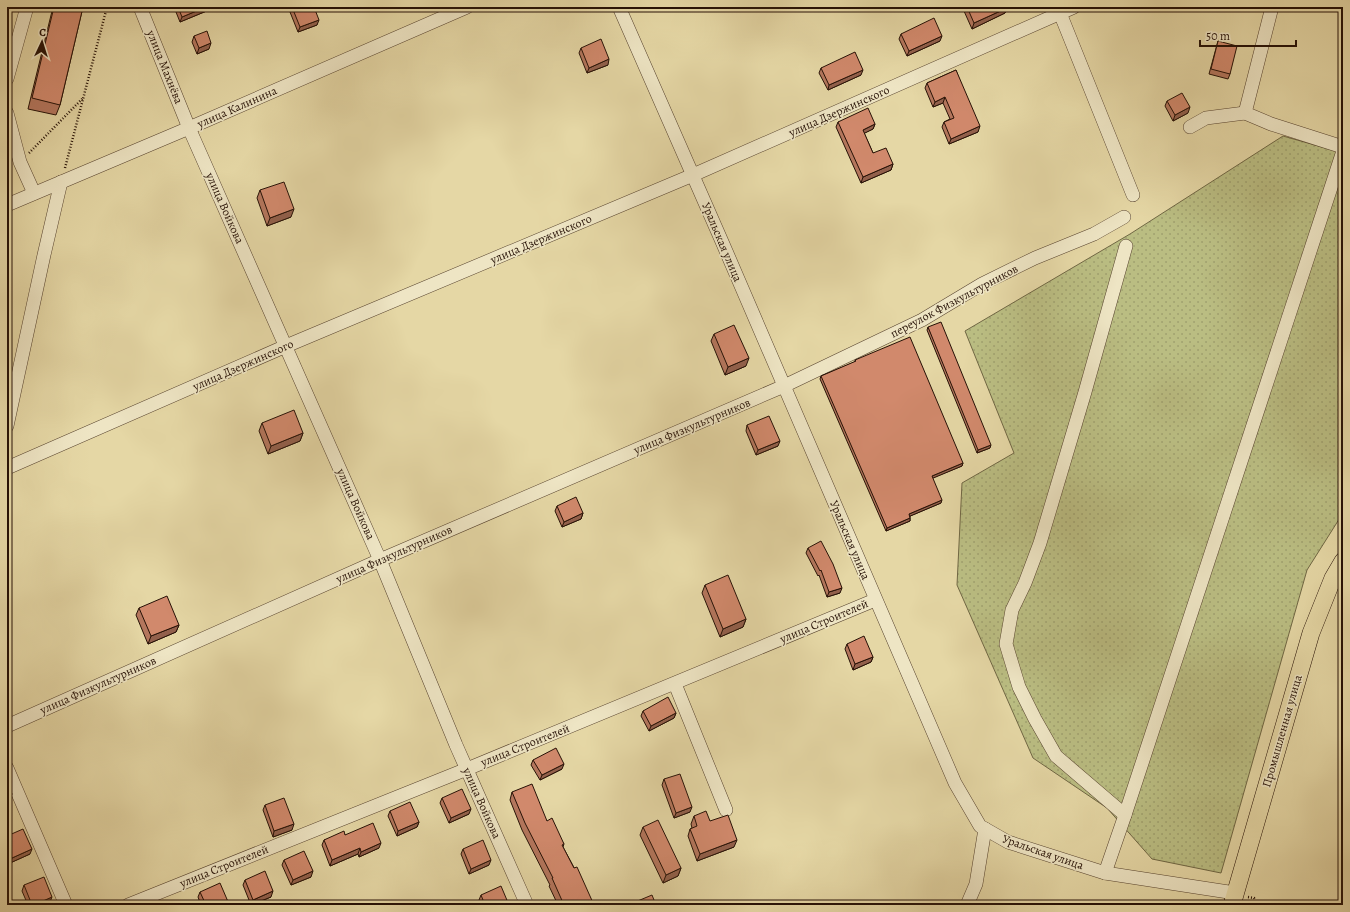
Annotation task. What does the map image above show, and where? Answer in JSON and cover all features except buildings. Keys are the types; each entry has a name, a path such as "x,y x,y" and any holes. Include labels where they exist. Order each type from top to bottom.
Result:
{"main road":[{"name":"Промышленная улица","path":"1233,899 1311,633 1333,578 1343,561"}],"street":[{"path":"7,79 27,7"},
{"name":"улица Махнёва","path":"140,7 189,128"},
{"name":"улица Калинина","path":"7,205 189,128 467,7"},
{"name":"Уральская улица","path":"619,7 693,175 955,784 980,826 1008,842 1105,872 1233,899"},
{"name":"улица Дзержинского","path":"7,468 286,346 693,175 1074,7"},
{"path":"1245,112 1272,7"},
{"path":"1060,13 1133,195"},
{"path":"1190,126 1206,118 1245,112 1270,124 1343,147"},
{"path":"7,113 20,162 34,193"},
{"name":"улица Войкова","path":"189,128 380,560 467,769 527,905"},
{"path":"1105,872 1343,151"},
{"path":"7,426 20,361 61,182"},
{"name":"переулок Физкультурников","path":"784,386 922,320 982,284 1035,258 1094,234 1124,217"},
{"path":"1125,815 1056,756 1019,687 1006,644 1012,610 1025,583 1040,543 1085,392 1126,246"},
{"name":"улица Физкультурников","path":"7,726 380,560 784,386"},
{"name":"улица Строителей","path":"128,905 467,769 875,600"},
{"path":"674,684 726,810"},
{"path":"7,768 66,905"},
{"path":"967,905 976,884 985,829"}],"path":[{"path":"61,182 107,7"},
{"path":"20,162 84,98"}],"green space":[{"path":"1283,136 1343,153 1343,513 1307,570 1221,873 1152,859 1107,808 1033,758 957,585 962,483 1014,453 965,331 1130,234"}]}
